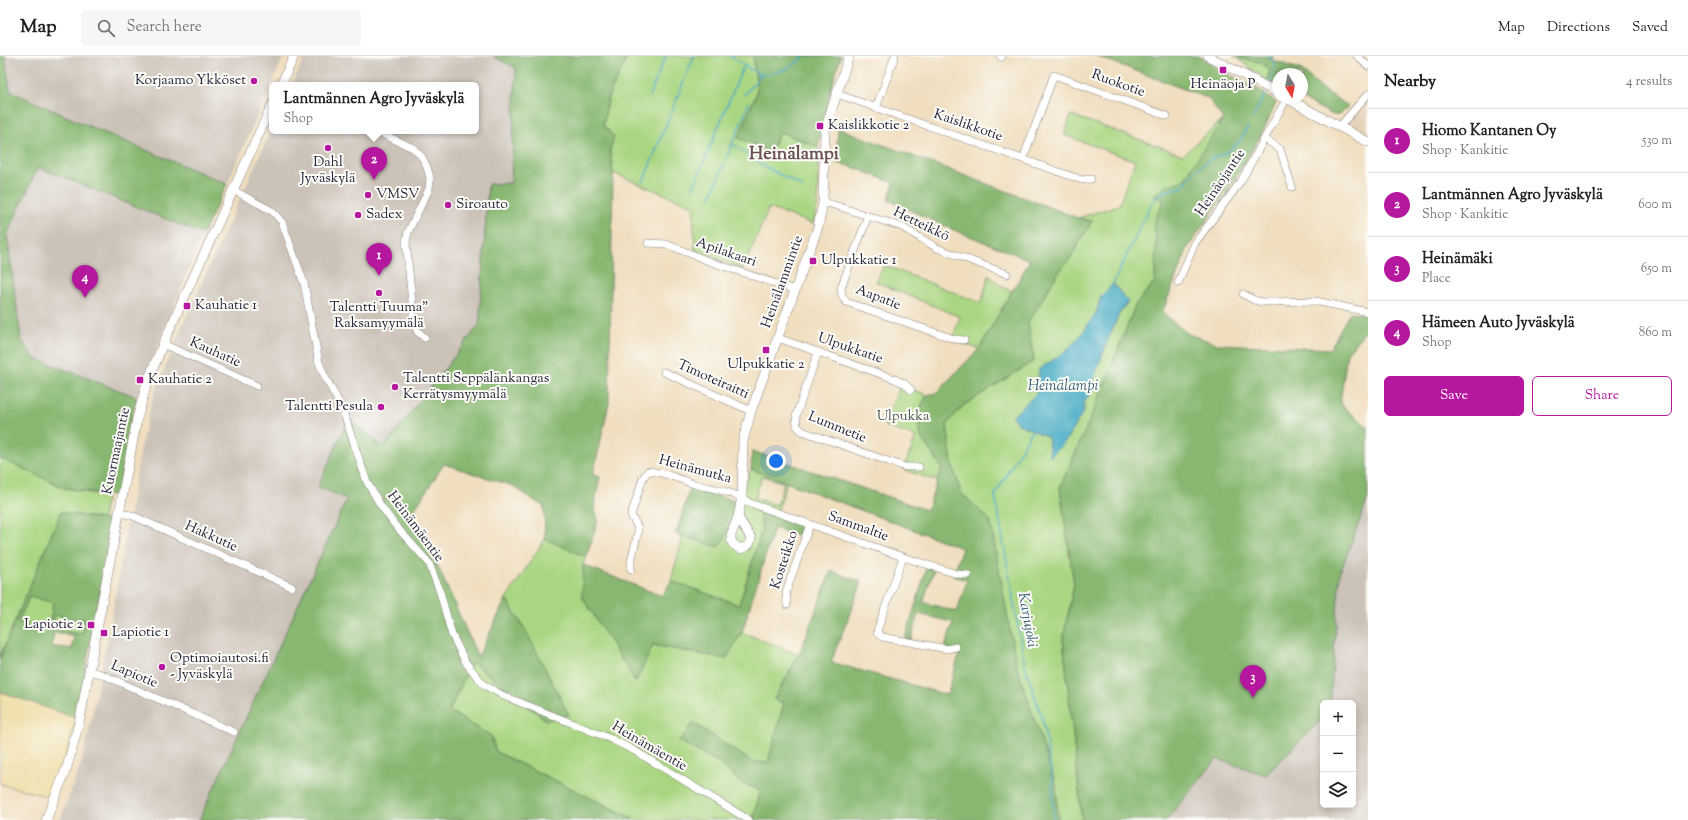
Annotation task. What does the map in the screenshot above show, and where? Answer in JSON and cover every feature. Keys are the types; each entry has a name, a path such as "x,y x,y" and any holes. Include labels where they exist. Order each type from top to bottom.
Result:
{"street":[{"path":"282,82 294,56"},
{"name":"Heinälammintie","path":"738,517 742,497 743,446 751,411 818,227 823,203 825,130 849,56"},
{"path":"876,108 895,56"},
{"path":"1208,56 1272,91"},
{"path":"1357,56 1368,66"},
{"name":"Ruokotie","path":"1023,159 1054,75 1167,116"},
{"name":"Kaislikkotie","path":"837,94 1082,180 1091,179"},
{"path":"1340,126 1368,94"},
{"name":"Heinäojantie","path":"1178,283 1195,243 1241,181 1284,104"},
{"path":"1298,104 1368,142"},
{"name":"Kuormaajantie","path":"46,820 70,756 80,719 137,419 147,383 163,344 269,112"},
{"path":"383,134 413,148 422,157 428,167 430,178 429,189 408,232 405,247 414,322 417,331 425,338"},
{"path":"1265,139 1280,149 1292,187"},
{"name":"Heinämäentie","path":"233,190 272,211 282,222 304,283 319,363 342,408 367,482 380,506 429,563 440,592 456,645 466,663 477,677 492,690 504,696 623,745 749,820"},
{"name":"Hetteikkö","path":"823,203 902,227 937,248 1007,274"},
{"name":"Aapatie","path":"868,216 841,288 842,296 846,302 954,339 964,340"},
{"name":"Apilakaari","path":"648,243 666,244 711,262 795,290"},
{"path":"1243,294 1254,300 1262,302 1296,300 1315,301 1368,312"},
{"name":"Ulpukkatie","path":"778,338 904,383 911,390"},
{"name":"Kauhatie","path":"163,344 257,386"},
{"name":"Lummetie","path":"818,352 796,416 797,426 802,431 905,468 919,467"},
{"name":"Timoteiraitti","path":"664,372 751,411"},
{"name":"Heinämutka","path":"631,569 631,561 638,528 631,515 643,478 648,471 742,497"},
{"name":"Sammaltie","path":"742,497 750,502 903,557 957,574 968,575"},
{"name":"Hakkutie","path":"119,513 130,515 292,587"},
{"name":"Kosteikko","path":"787,605 786,592 810,524"},
{"path":"903,557 877,633 882,637 947,649 956,647"},
{"name":"Lapiotie","path":"89,671 100,674 234,732"}],"shaded area":[{"path":"5,56 284,56 272,82 269,82 269,90 227,184 79,122 10,91"},
{"path":"305,56 493,56 516,68 511,183 488,184 479,325 384,447 349,420 347,499 199,820 60,820 83,759 108,637 143,436 153,397 176,340 269,134 479,134 479,82 293,82"},
{"path":"1368,99 1368,133 1348,123"},
{"path":"38,167 203,234 137,397 34,358 21,339 7,235"},
{"path":"1368,498 1368,820 1166,820 1217,759 1266,775 1320,721 1320,808 1356,808 1356,700 1330,700 1340,573"}],"green space":[{"path":"0,56 5,56 10,91 79,122 227,184 203,234 38,167 7,235 21,339 34,358 137,397 131,420 118,496 65,488 0,458"},
{"path":"493,56 628,56 609,95 603,125 614,137 610,150 613,173 609,403 593,475 600,477 594,505 598,520 586,557 545,539 544,507 513,486 444,464 409,518 431,551 478,657 506,599 526,631 569,715 546,720 472,662 449,711 491,736 496,752 632,818 631,820 199,820 347,499 318,487 348,419 384,447 479,325 488,184 511,183 516,68"},
{"path":"628,56 753,56 757,92 738,138 770,152 780,132 818,147 818,205 813,224 769,208 743,269 695,250 693,206 613,173 610,150 614,137 603,125 609,95"},
{"path":"753,56 841,56 829,96 818,147 780,132 770,152 738,138 757,92"},
{"path":"1096,56 1199,56 1219,70 1260,90 1272,100 1272,104 1276,104 1260,137 1229,188 1188,247 1162,313 1188,334 1218,344 1330,349 1350,312 1368,315 1368,328 1347,353 1340,404 1368,427 1368,498 1340,573 1330,700 1320,700 1320,721 1266,775 1217,759 1166,820 1082,820 1063,639 1074,584 1060,488 1094,410 1136,304 1155,281 1156,239 1154,222 1164,199 1153,196 1166,186 1184,180 1223,119 1208,98"},
{"path":"1234,56 1273,56 1272,60 1296,68 1272,68 1272,83 1267,81 1270,69 1260,62 1237,58"},
{"path":"1237,58 1260,62 1270,69 1267,81"},
{"path":"1308,76 1322,89 1348,106 1340,115 1333,115 1308,102"},
{"path":"1071,115 1183,155 1223,119 1184,180 1166,186 1153,196 1165,199 1154,222 1156,239 1155,281 1136,304 1094,410 1060,488 1074,584 1063,639 1082,820 1058,820 1056,785 1016,664 990,520 961,493 952,464 947,424 964,405 1034,361 1028,323 1058,273 1069,260 1092,221 1078,218 1119,205 1135,161 1064,135","holes":["1114,284 1128,302 1120,312 1109,337 1094,377 1094,390 1082,334 1096,313 1101,297"]},
{"path":"838,128 1078,218 1092,221 1069,260 1058,273 1028,323 1034,361 964,405 947,424 952,464 961,493 990,520 1016,664 1056,785 1058,820 756,820 753,818 761,790 740,783 723,765 679,741 693,723 752,762 768,763 784,703 774,699 799,655 831,571 862,582 831,662 947,695 959,655 944,651 953,622 918,614 911,640 905,639 927,567 934,570 923,602 957,612 967,580 953,576 962,548 751,469 752,451 927,510 942,468 921,437 917,415 927,395 936,393 979,349 1030,260 949,228 888,200 894,183 850,166 836,163"},
{"path":"884,265 981,303 989,275 1002,287 1012,291 979,349 952,340 960,317 876,282"},
{"name":"Ulpukka","path":"900,385 927,395 917,415 921,437 942,468 937,481 903,469 916,437 884,426"},
{"path":"0,458 65,488 107,496 103,519 61,512 0,657"},
{"path":"751,469 787,482 777,513 759,508 762,530 739,605 671,581 683,536 718,547 735,504 732,500 738,501","holes":["762,476 784,483 777,505 755,498"]},
{"path":"690,488 732,500 735,511 734,518 729,531 718,547 676,534"},
{"path":"759,508 807,523 803,537 774,528 742,632 726,659 653,645 636,682 582,597 583,565 662,596 671,581 739,605 762,530"},
{"path":"61,512 113,521 76,718 0,692 0,657","holes":["30,596 53,603 49,630 18,622","55,615 84,620 82,634 53,630","54,633 74,636 72,649 52,646"]},
{"path":"545,539 586,557 583,565 635,682 653,645 726,659 742,632 799,655 774,699 784,703 768,764 752,762 694,723 679,741 723,765 740,783 761,790 753,817 756,820 631,820 632,818 496,752 491,736 449,711 472,662 546,720 526,631 506,599"},
{"path":"30,595 53,603 49,630 18,622"},
{"path":"55,615 84,620 82,634 52,630"}],"sand":[{"path":"0,692 76,718 67,755 50,797 0,784"}],"water":[{"name":"Heinälampi","path":"1113,284 1128,302 1120,312 1109,337 1094,377 1094,390 1084,401 1084,411 1065,442 1050,457 1048,437 1018,424 1012,417 1036,394 1039,369 1065,352 1082,334 1096,313 1101,297"}],"waterway":[{"path":"649,96 666,56"},
{"path":"643,182 694,56"},
{"path":"730,56 761,74 771,74 784,70 804,56"},
{"path":"1268,56 1275,65 1270,81"},
{"path":"693,188 745,65"},
{"path":"744,95 761,75"},
{"path":"1253,118 1265,94"},
{"path":"710,198 749,103"},
{"path":"1113,284 1154,199 1165,191 1183,187 1192,174 1209,160 1229,151 1239,142 1248,127"},
{"path":"732,144 762,165 803,187"},
{"name":"Karjujoki","path":"1032,431 995,495 1025,666 1043,721 1052,778 1054,820"}],"place":[{"name":"Heinäoja P","path":"1223,70"},
{"name":"Korjaamo Ykköset","path":"254,81"},
{"name":"Kaislikkotie 2","path":"820,126"},
{"name":"Dahl Jyväskylä","path":"328,148"},
{"name":"Lantmännen Agro Jyväskylä","path":"374,180"},
{"name":"VMSV","path":"368,195"},
{"name":"Siroauto","path":"448,205"},
{"name":"Sadex","path":"358,215"},
{"name":"Ulpukkatie 1","path":"813,261"},
{"name":"Hiomo Kantanen Oy","path":"379,276"},
{"name":"Talentti Tuuma\" Raksamyymälä","path":"379,293"},
{"name":"Hämeen Auto Jyväskylä","path":"85,298"},
{"name":"Kauhatie 1","path":"187,306"},
{"name":"Ulpukkatie 2","path":"766,350"},
{"name":"Kauhatie 2","path":"140,380"},
{"name":"Talentti Seppälänkangas Kerrätysmyymälä","path":"395,387"},
{"name":"Talentti Pesula","path":"381,407"},
{"name":"Lapiotie 2","path":"91,625"},
{"name":"Lapiotie 1","path":"104,633"},
{"name":"Optimoiautosi.fi - Jyväskylä","path":"162,667"},
{"name":"Heinämäki","path":"1253,698"}],"district":[{"name":"Heinälampi","path":"794,155"}]}
